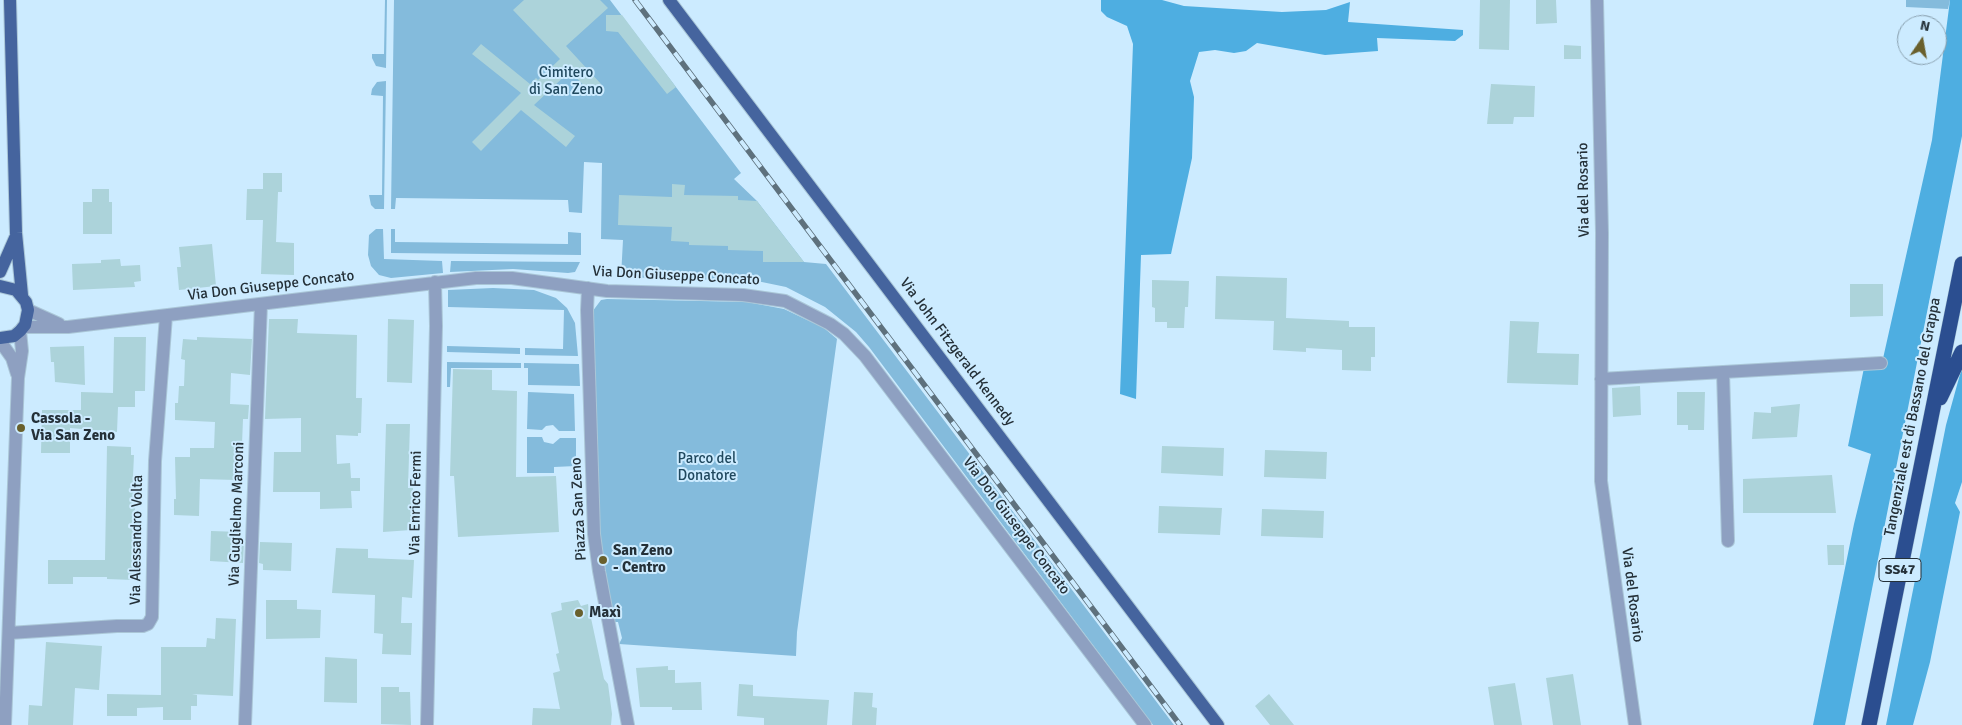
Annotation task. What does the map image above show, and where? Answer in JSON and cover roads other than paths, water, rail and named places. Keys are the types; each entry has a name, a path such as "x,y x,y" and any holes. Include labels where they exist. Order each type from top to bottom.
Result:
{"highway":[{"name":"Tangenziale est di Bassano del Grappa","path":"1869,725 1962,264"},
{"path":"1931,415 1962,352"}],"main road":[{"path":"0,340 14,336 22,329 28,310 22,295 16,233 10,0"},
{"name":"Via John Fitzgerald Kennedy","path":"668,0 1218,725"},
{"path":"0,272 16,233"},
{"path":"0,286 9,287 22,295"}],"street":[{"name":"Via del Rosario","path":"1597,0 1602,233 1601,481 1635,725"},
{"name":"Via Don Giuseppe Concato","path":"22,329 68,327 166,316 476,278 512,278 607,291 743,295 773,298 816,315 844,334 888,383 1145,725"},
{"name":"Via Enrico Fermi","path":"427,725 436,326 435,282"},
{"name":"Piazza San Zeno","path":"588,288 587,310 594,534 602,589 628,725"},
{"name":"Via Guglielmo Marconi","path":"245,725 261,304"},
{"name":"Via Don Giuseppe Concato","path":"28,310 68,327"},
{"name":"Via Alessandro Volta","path":"9,633 143,626 148,624 152,617 155,461 166,316"},
{"path":"4,725 18,378 22,351 22,329"},
{"path":"0,340 12,358 18,378"},
{"path":"1601,379 1881,363"},
{"path":"1723,372 1728,541"}],"railway":[{"path":"635,0 1180,725"}],"place":[{"name":"Cassola - Via San Zeno","path":"21,428"},
{"name":"San Zeno - Centro","path":"603,560"},
{"name":"Maxì","path":"579,613"}],"park label":[{"name":"Cimitero di San Zeno","path":"566,82"},
{"name":"Parco del Donatore","path":"707,468"}]}
